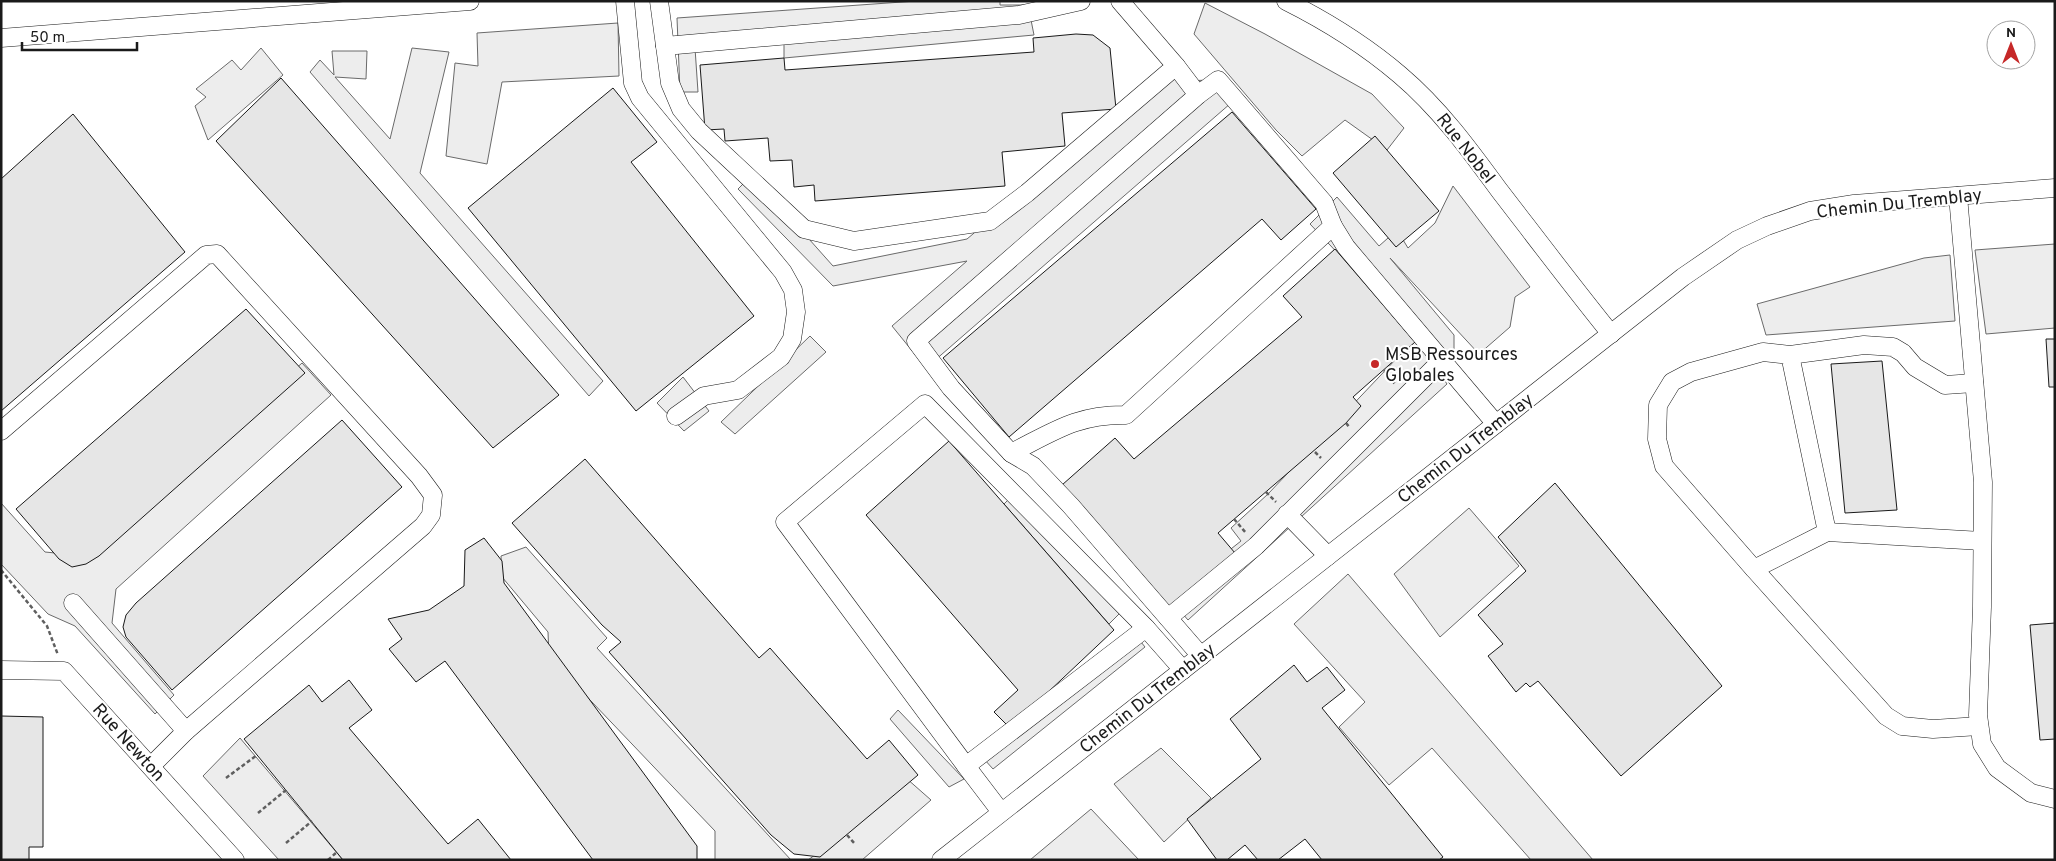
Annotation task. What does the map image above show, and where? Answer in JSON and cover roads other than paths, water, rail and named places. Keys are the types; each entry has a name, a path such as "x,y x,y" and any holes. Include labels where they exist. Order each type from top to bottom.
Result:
{"street":[{"path":"1,38 470,1"},
{"path":"625,1 633,84 640,98 783,272 792,290 796,312 792,339 780,357 738,390 704,396 676,416"},
{"path":"659,1 670,83 681,109 699,131 804,229 854,241 990,221 1027,193 1176,66"},
{"path":"665,46 1019,16 1081,1"},
{"path":"1120,1 1176,66 1198,95"},
{"name":"Rue Nobel","path":"1286,1 1330,25 1376,56 1400,75 1434,108 1461,139 1611,334"},
{"path":"1201,656 1071,506 1033,466 1011,453 951,388 916,341 1198,95 1218,80 1324,203 1333,226 1346,247 1443,359 1496,424"},
{"name":"Chemin Du Tremblay","path":"941,860 1713,254 1767,226 1810,211 1831,207 2055,188"},
{"path":"1958,196 1983,482 1979,726 1982,744 1997,768 2031,793 2055,799"},
{"path":"1011,453 1075,421 1101,414 1126,415 1333,226"},
{"path":"1,431 206,255 217,254 430,489 433,495 433,507 423,526 186,731 151,766"},
{"path":"1974,383 1945,384 1916,367 1903,353 1893,347 1864,345 1790,355 1763,352 1691,372 1672,382 1658,405 1657,439 1664,466 1886,716 1902,726 1933,729 1979,726"},
{"path":"1790,355 1827,532"},
{"path":"1168,618 1256,546 1443,359"},
{"path":"1001,812 785,522 925,404 1146,628 1183,670"},
{"path":"1287,514 1328,556"},
{"path":"1754,569 1827,532 1982,541"},
{"path":"73,603 186,731"},
{"path":"966,766 1146,628"},
{"name":"Rue Newton","path":"1,670 64,670 235,860"}],"place":[{"name":"MSB Ressources Globales","path":"1375,364"}]}
